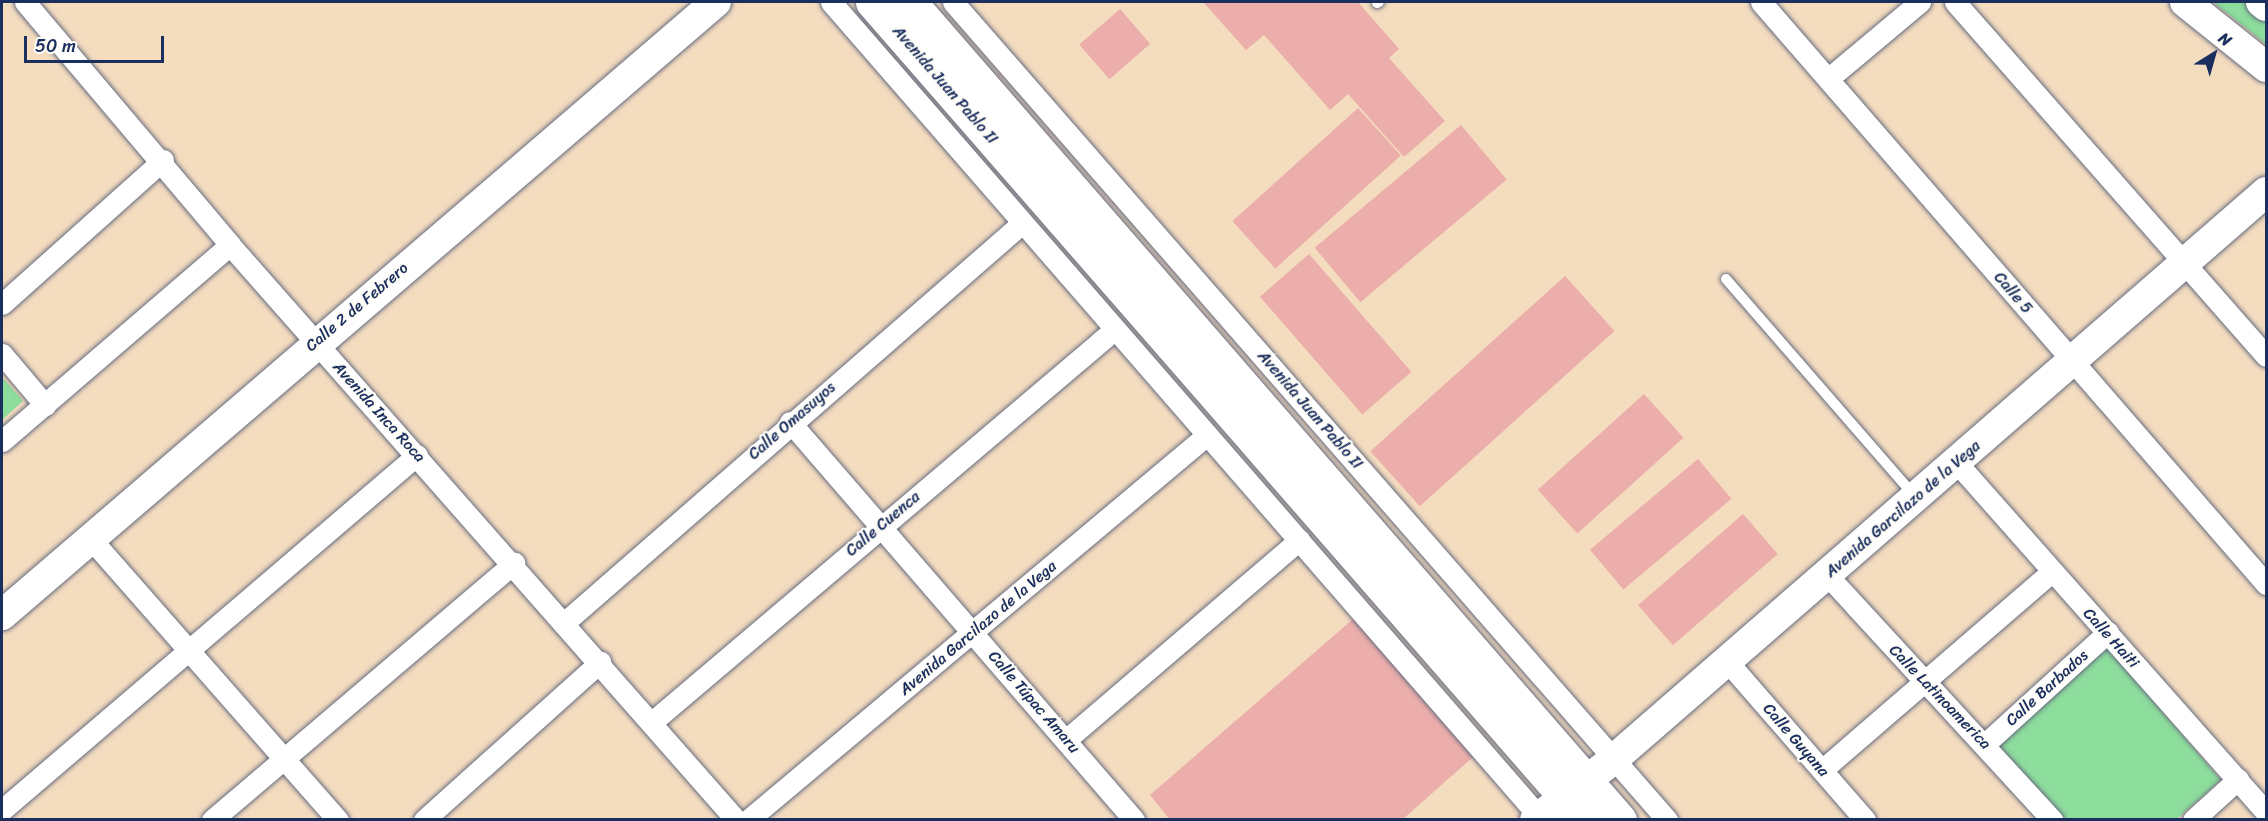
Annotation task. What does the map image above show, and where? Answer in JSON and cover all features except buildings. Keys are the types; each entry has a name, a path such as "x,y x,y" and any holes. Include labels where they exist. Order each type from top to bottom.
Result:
{"highway":[{"name":"Avenida Juan Pablo II","path":"872,2 1580,800 1620,819"},
{"name":"Avenida Juan Pablo II","path":"910,2 1580,800"}],"street":[{"name":"Avenida Inca Roca","path":"25,2 162,160 230,245 514,563 736,819"},
{"name":"Calle 2 de Febrero","path":"2,615 316,341 716,2"},
{"name":"Avenida Juan Pablo II","path":"831,2 1539,818"},
{"name":"Avenida Juan Pablo II","path":"953,2 1667,819"},
{"name":"Calle 5","path":"1761,2 2266,584"},
{"path":"1829,78 1920,2"},
{"path":"1955,2 2266,356"},
{"path":"2185,2 2266,67"},
{"path":"2261,2 2266,6"},
{"path":"2,304 162,160"},
{"name":"Avenida Garcilazo de la Vega","path":"1539,818 1580,800 1614,759 2266,192"},
{"name":"Calle Omasuyos","path":"565,622 790,422 1022,223"},
{"path":"2,441 230,245"},
{"name":"Calle Cuenca","path":"652,722 1115,328"},
{"path":"2,354 45,405"},
{"name":"Calle Túpac Amaru","path":"790,422 882,524 1134,819"},
{"name":"Avenida Garcilazo de la Vega","path":"748,819 1207,435"},
{"path":"2,810 417,455"},
{"name":"Calle Haiti","path":"1957,463 2051,572 2266,812"},
{"path":"90,538 338,819"},
{"path":"1067,739 1299,540"},
{"path":"212,819 514,563"},
{"path":"1822,770 1921,681 2051,572"},
{"name":"Calle Latinoamerica","path":"1827,575 1921,681 1986,743 2052,819"},
{"name":"Calle Barbados","path":"1986,743 2108,633"},
{"name":"Calle Guyana","path":"1726,660 1865,819"},
{"path":"424,819 600,662"},
{"path":"2193,819 2238,779"}],"lane":[{"path":"1726,279 1916,498"}],"green space":[{"path":"2213,2 2243,2 2266,19 2266,44"},
{"path":"2,377 23,401 2,420"},
{"path":"2107,647 2221,780 2177,819 2061,819 1996,746"}]}
